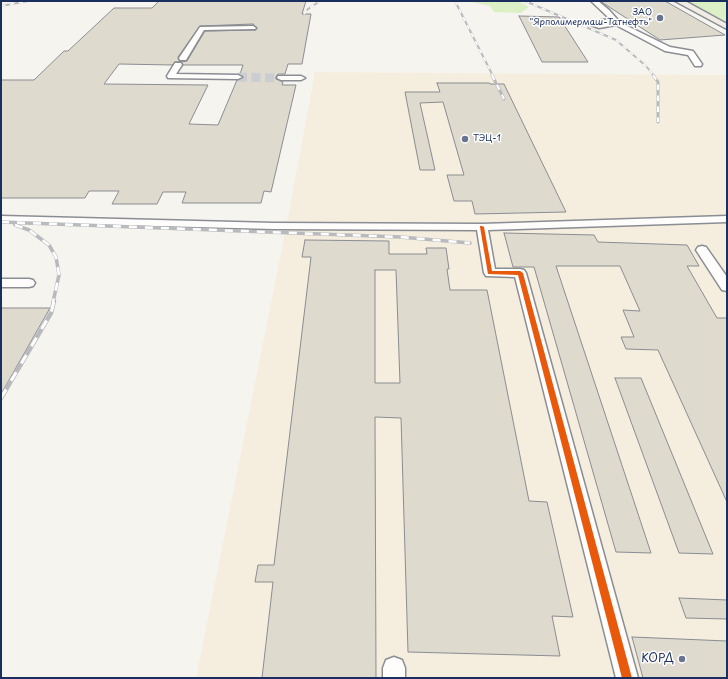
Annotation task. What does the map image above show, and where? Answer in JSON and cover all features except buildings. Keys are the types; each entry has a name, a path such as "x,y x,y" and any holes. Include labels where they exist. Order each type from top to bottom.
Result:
{"main road":[{"path":"678,1 727,27"}],"street":[{"path":"594,1 607,11 615,20 590,23 599,26 617,23 668,49 690,53 698,64"},
{"path":"238,77 171,76 202,28 253,28"},
{"path":"281,78 301,78"},
{"path":"1,219 274,226 482,227 727,219"},
{"path":"482,227 490,273 520,273 627,678"},
{"path":"702,250 727,287"},
{"path":"1,283 29,283"}],"shaded area":[{"path":"315,72 727,75 727,678 196,678 288,218"}],"green space":[{"path":"467,1 518,1 529,7 521,13 494,12 490,6"},
{"path":"687,1 727,1 727,23 693,4"}],"tunnel":[{"path":"238,77 281,78"}],"railway":[{"path":"1,6 28,1"},
{"path":"304,14 308,9 320,1"},
{"path":"455,1 493,76"},
{"path":"525,1 616,40 646,66 654,76"},
{"path":"492,75 504,99"},
{"path":"653,75 658,82 658,122"},
{"path":"1,222 400,237 470,243"},
{"path":"15,225 29,230 49,245 56,257 59,275 53,302"},
{"path":"1,398 51,313 54,301"}],"cycle path":[{"path":"482,227 490,273 520,273 627,678"}],"place":[{"name":"ЗАО \"Ярполимермаш-Татнефть\"","path":"660,18"},
{"name":"ТЭЦ-1","path":"465,139"},
{"name":"КОРД","path":"682,659"}]}
